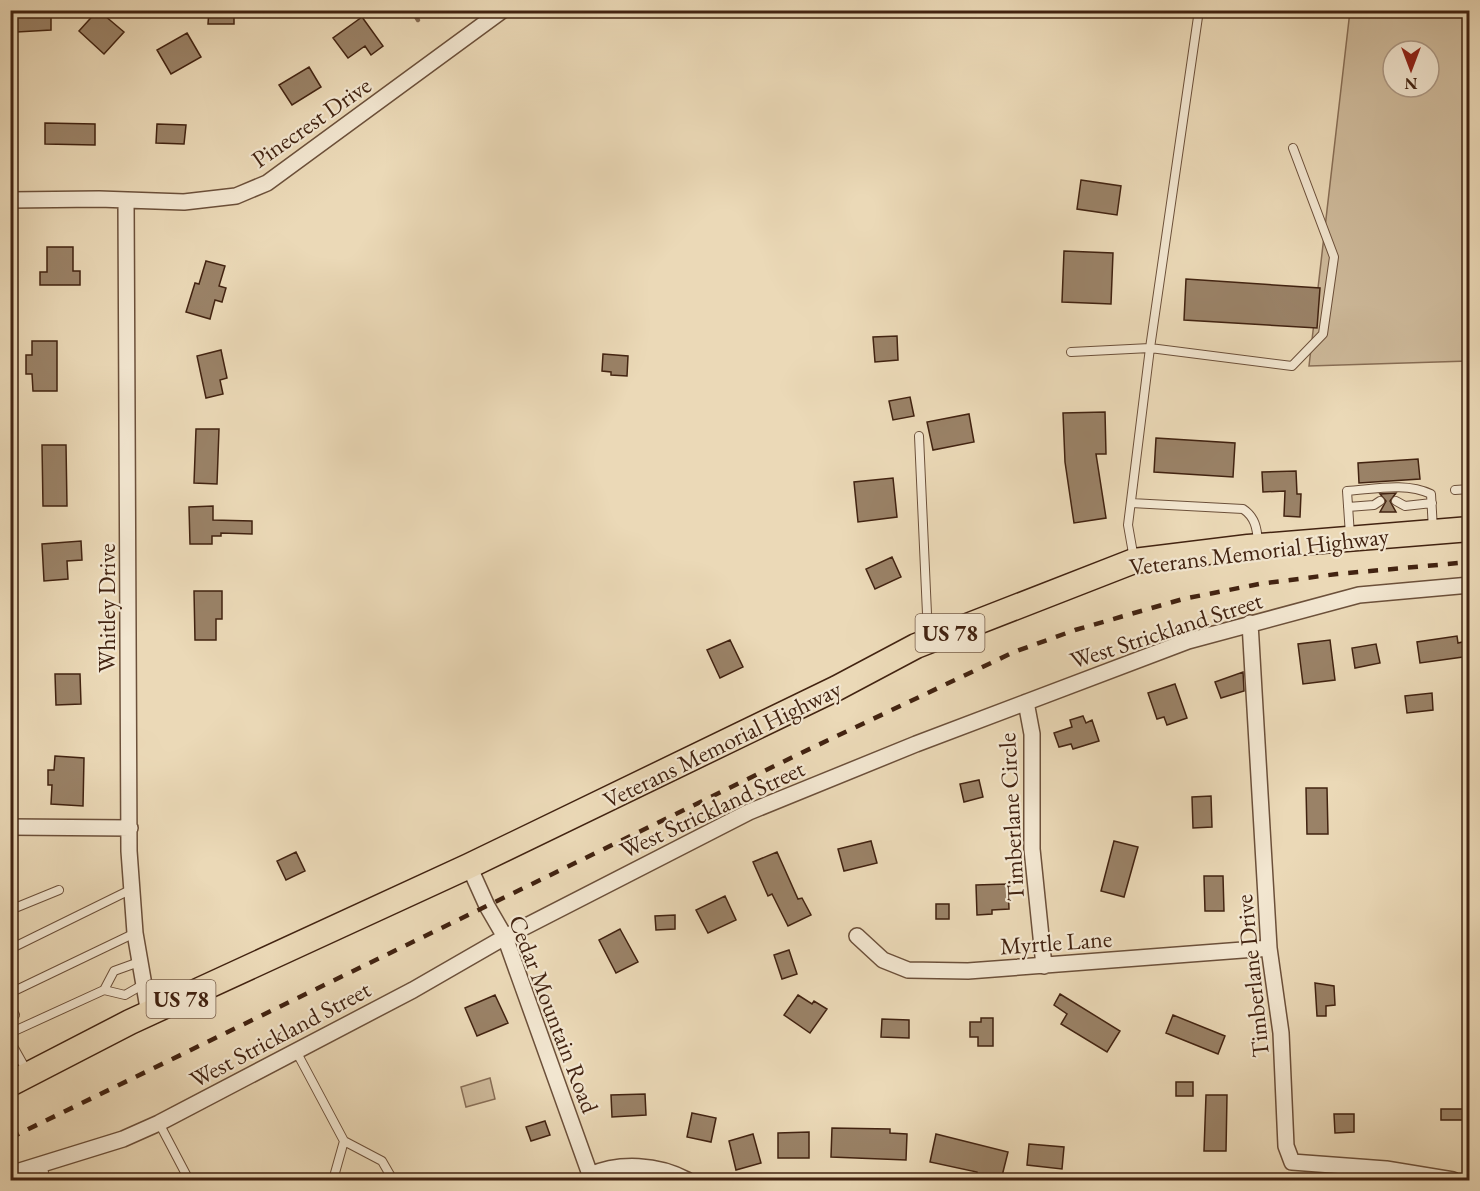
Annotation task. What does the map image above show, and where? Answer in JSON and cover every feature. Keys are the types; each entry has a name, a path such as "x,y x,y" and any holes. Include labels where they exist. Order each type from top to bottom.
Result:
{"main road":[{"name":"Veterans Memorial Highway","path":"20,1079 149,1014 468,866 929,641 1134,561 1259,546 1470,529"}],"street":[{"name":"Pinecrest Drive","path":"10,200 184,202 236,196 267,183 503,10"},
{"name":"Whitley Drive","path":"126,200 130,828 135,933 149,1014"},
{"name":"West Strickland Street","path":"21,1175 42,1165 123,1139 159,1123 414,990 505,937 749,812 1158,651 1250,623 1359,595 1470,585"},
{"name":"Timberlane Drive","path":"1250,623 1269,948 1281,1033 1286,1146 1292,1162 1386,1169 1453,1180"},
{"name":"Timberlane Circle","path":"1026,702 1032,734 1032,849 1044,966"},
{"path":"10,827 130,828"},
{"name":"Cedar Mountain Road","path":"468,866 505,937 591,1178"},
{"name":"Myrtle Lane","path":"857,936 883,960 908,970 968,971 1269,948"},
{"path":"591,1178 605,1168 650,1167 687,1180"}],"lane":[{"path":"1134,561 1128,525 1150,348 1199,10"},
{"path":"1071,352 1150,348 1292,366 1323,334 1334,257 1293,148"},
{"path":"920,436 929,641"},
{"path":"1350,538 1347,491 1416,487 1431,494 1433,531"},
{"path":"1455,490 1470,489"},
{"path":"1131,503 1242,509 1250,514 1257,527 1259,546"},
{"path":"1396,506 1432,503"},
{"path":"1348,507 1378,505"},
{"path":"10,949 132,889"},
{"path":"10,910 59,890"},
{"path":"10,993 135,933"},
{"path":"10,1033 104,990 114,971 140,963"},
{"path":"104,990 125,995 144,984"},
{"path":"10,1005 15,1015 10,1017"},
{"path":"10,1041 20,1079"},
{"path":"296,1051 344,1141 382,1161 393,1180"},
{"path":"159,1123 189,1180"},
{"path":"333,1180 344,1141"},
{"path":"42,1165 46,1180"}],"shaded area":[{"path":"1350,11 1469,11 1469,361 1309,366"},
{"path":"490,1078 495,1099 466,1107 461,1087"}],"building":[{"path":"16,10 51,10 51,30 17,32"},
{"path":"98,10 124,32 104,54 79,31"},
{"path":"209,10 234,10 234,24 208,24"},
{"path":"362,17 383,46 371,55 365,46 348,58 333,38"},
{"path":"187,33 201,57 171,74 157,50"},
{"path":"309,67 321,87 292,105 279,85"},
{"path":"45,123 95,124 95,145 45,144"},
{"path":"157,124 186,125 184,144 156,143"},
{"path":"1081,180 1121,186 1117,215 1077,209"},
{"path":"47,247 73,247 73,271 80,271 80,285 40,285 40,272 47,272"},
{"path":"1064,251 1113,253 1111,304 1062,302"},
{"path":"206,261 225,266 219,286 226,288 222,302 215,300 210,319 186,312 195,283 199,284"},
{"path":"1186,279 1320,288 1317,328 1184,320"},
{"path":"897,336 898,360 875,362 873,337"},
{"path":"32,341 57,341 57,391 33,391 32,374 26,374 26,355 32,355"},
{"path":"221,350 227,378 220,380 223,394 206,398 197,356"},
{"path":"603,354 628,356 627,376 611,375 611,372 602,371"},
{"path":"910,397 914,416 893,420 889,401"},
{"path":"1105,412 1106,454 1096,454 1106,518 1074,523 1065,462 1063,413"},
{"path":"969,414 974,442 933,450 927,422"},
{"path":"196,429 219,429 217,484 194,483"},
{"path":"1156,438 1235,443 1233,477 1154,472"},
{"path":"42,445 66,445 67,506 43,506"},
{"path":"1418,459 1420,479 1359,483 1358,463"},
{"path":"1296,471 1297,494 1301,494 1300,517 1284,516 1285,491 1263,492 1262,472"},
{"path":"893,478 897,517 858,522 854,482"},
{"path":"1396,493 1390,501 1396,512 1380,512 1386,501 1380,494"},
{"path":"213,506 213,520 252,521 252,534 221,533 221,536 212,536 212,544 190,544 189,507"},
{"path":"81,541 82,560 67,561 68,579 44,581 42,544"},
{"path":"892,557 901,577 875,589 866,569"},
{"path":"194,591 222,591 222,619 216,619 216,640 195,640"},
{"path":"1457,636 1458,643 1467,641 1470,656 1420,663 1417,642"},
{"path":"730,640 743,667 720,678 707,650"},
{"path":"1330,640 1335,680 1303,684 1298,644"},
{"path":"1376,644 1380,663 1355,668 1352,648"},
{"path":"1243,672 1244,691 1221,698 1215,682"},
{"path":"55,674 80,674 81,704 56,705"},
{"path":"1175,684 1187,718 1167,725 1164,717 1157,719 1148,693"},
{"path":"1432,693 1433,710 1407,713 1405,696"},
{"path":"1083,716 1086,723 1092,720 1099,741 1073,749 1071,744 1059,747 1054,733 1072,727 1070,720"},
{"path":"55,756 84,758 83,806 51,804 52,785 48,785 48,770 54,770"},
{"path":"979,780 983,797 964,802 960,784"},
{"path":"1306,788 1327,788 1328,834 1307,834"},
{"path":"1211,796 1212,827 1193,828 1192,797"},
{"path":"871,841 877,863 844,871 838,849"},
{"path":"1114,841 1138,847 1124,897 1101,891"},
{"path":"296,852 305,871 286,880 277,861"},
{"path":"777,852 798,899 802,898 811,915 788,926 772,894 768,896 753,862"},
{"path":"1204,876 1223,876 1224,911 1205,911"},
{"path":"1008,884 1009,909 992,910 992,914 977,915 976,885"},
{"path":"725,896 736,920 708,933 696,910"},
{"path":"936,904 949,904 949,919 936,919"},
{"path":"675,915 675,929 656,930 655,916"},
{"path":"620,929 638,962 616,973 599,940"},
{"path":"789,950 797,974 782,979 774,955"},
{"path":"1315,983 1334,986 1335,1005 1326,1006 1326,1016 1317,1016"},
{"path":"1060,994 1120,1031 1107,1052 1061,1024 1067,1014 1054,1005"},
{"path":"495,995 508,1023 477,1036 465,1008"},
{"path":"798,995 812,1004 814,1001 827,1009 810,1033 784,1015"},
{"path":"1173,1015 1225,1036 1218,1054 1166,1033"},
{"path":"981,1018 993,1018 993,1046 978,1046 978,1037 970,1037 970,1022 981,1022"},
{"path":"882,1019 909,1020 909,1038 881,1037"},
{"path":"1176,1082 1193,1082 1193,1096 1176,1096"},
{"path":"645,1094 646,1115 612,1117 611,1095"},
{"path":"1206,1095 1227,1095 1226,1151 1204,1151"},
{"path":"1441,1109 1470,1109 1470,1120 1441,1120"},
{"path":"692,1113 716,1118 711,1142 687,1137"},
{"path":"1334,1114 1354,1114 1354,1132 1335,1133"},
{"path":"545,1121 550,1135 531,1141 526,1127"},
{"path":"832,1128 890,1129 890,1133 907,1134 906,1160 831,1157"},
{"path":"809,1132 809,1158 778,1158 778,1133"},
{"path":"753,1134 761,1163 736,1170 729,1141"},
{"path":"936,1134 1008,1152 1001,1180 977,1175 977,1172 930,1162"},
{"path":"1029,1144 1064,1147 1062,1169 1027,1165"}],"waterway":[{"path":"412,10 418,20"}],"railway":[{"path":"10,1138 799,754 1014,652 1075,630 1183,599 1259,584 1337,574 1470,562"}]}
